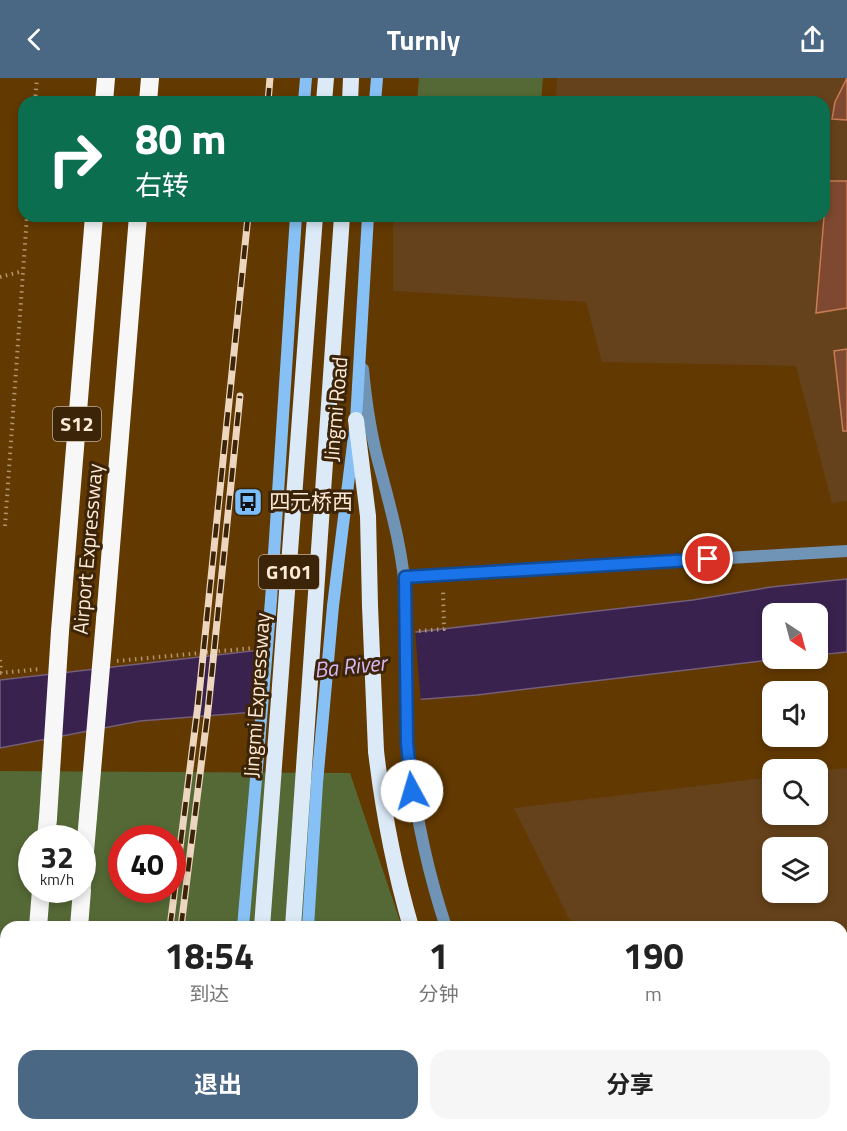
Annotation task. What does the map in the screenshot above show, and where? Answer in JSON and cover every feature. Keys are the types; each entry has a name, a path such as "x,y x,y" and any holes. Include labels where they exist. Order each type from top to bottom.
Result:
{"highway":[{"path":"104,96 105,78"},
{"path":"148,96 150,78"},
{"path":"325,96 326,80"},
{"path":"350,96 351,80"},
{"name":"Airport Expressway","path":"47,825 60,632 94,222"},
{"name":"Airport Expressway","path":"87,825 138,222"},
{"name":"Jingmi Expressway","path":"262,921 315,222"},
{"name":"G101","path":"293,921 342,222"},
{"path":"356,420 368,516 376,751 382,802 398,880 409,921"},
{"path":"39,921 41,903"},
{"name":"Airport Expressway","path":"79,921 81,903"}],"main road":[{"path":"304,96 306,78"},
{"path":"375,96 376,78"},
{"path":"244,921 271,600 296,222"},
{"name":"Jingmi Road","path":"308,921 317,783 333,606 356,420 368,222"}],"street":[{"path":"361,354 366,406 379,466 395,522 405,577 407,743 412,791 429,875 444,921"},
{"path":"405,577 847,550"}],"path":[{"path":"36,96 37,78"},
{"path":"5,525 27,222"},
{"path":"0,277 23,271"},
{"path":"409,632 444,629 443,575"},
{"path":"106,662 257,647"},
{"path":"0,660 0,673 48,668"}],"shaded area":[{"path":"557,78 847,78 847,501 832,503 796,366 602,362 586,302 393,291 393,222 830,222 830,96 556,96"},
{"path":"847,768 847,921 570,921 514,808 762,778 762,825 828,825 828,770"}],"green space":[{"path":"419,78 543,78 542,96 418,96"},
{"path":"0,771 350,773 400,921 0,921"}],"water":[{"name":"Ba River","path":"847,579 847,652 828,654 828,603 762,603 762,661 477,695 140,721 0,748 0,680 693,600 771,587"}],"pier":[{"path":"415,630 421,703 254,715 260,647"}],"building":[{"path":"847,78 847,120 832,119 835,102"},
{"path":"830,181 847,181 847,308 816,313 824,222 830,222"},
{"path":"847,349 847,431 843,431 834,351"}],"railway":[{"path":"268,96 270,78"},
{"path":"171,921 198,705 247,222"},
{"path":"182,921 208,710 240,396"}],"place":[{"name":"四元桥西","path":"248,502"}],"route":[{"path":"412,791 407,743 405,577 708,559"}]}
